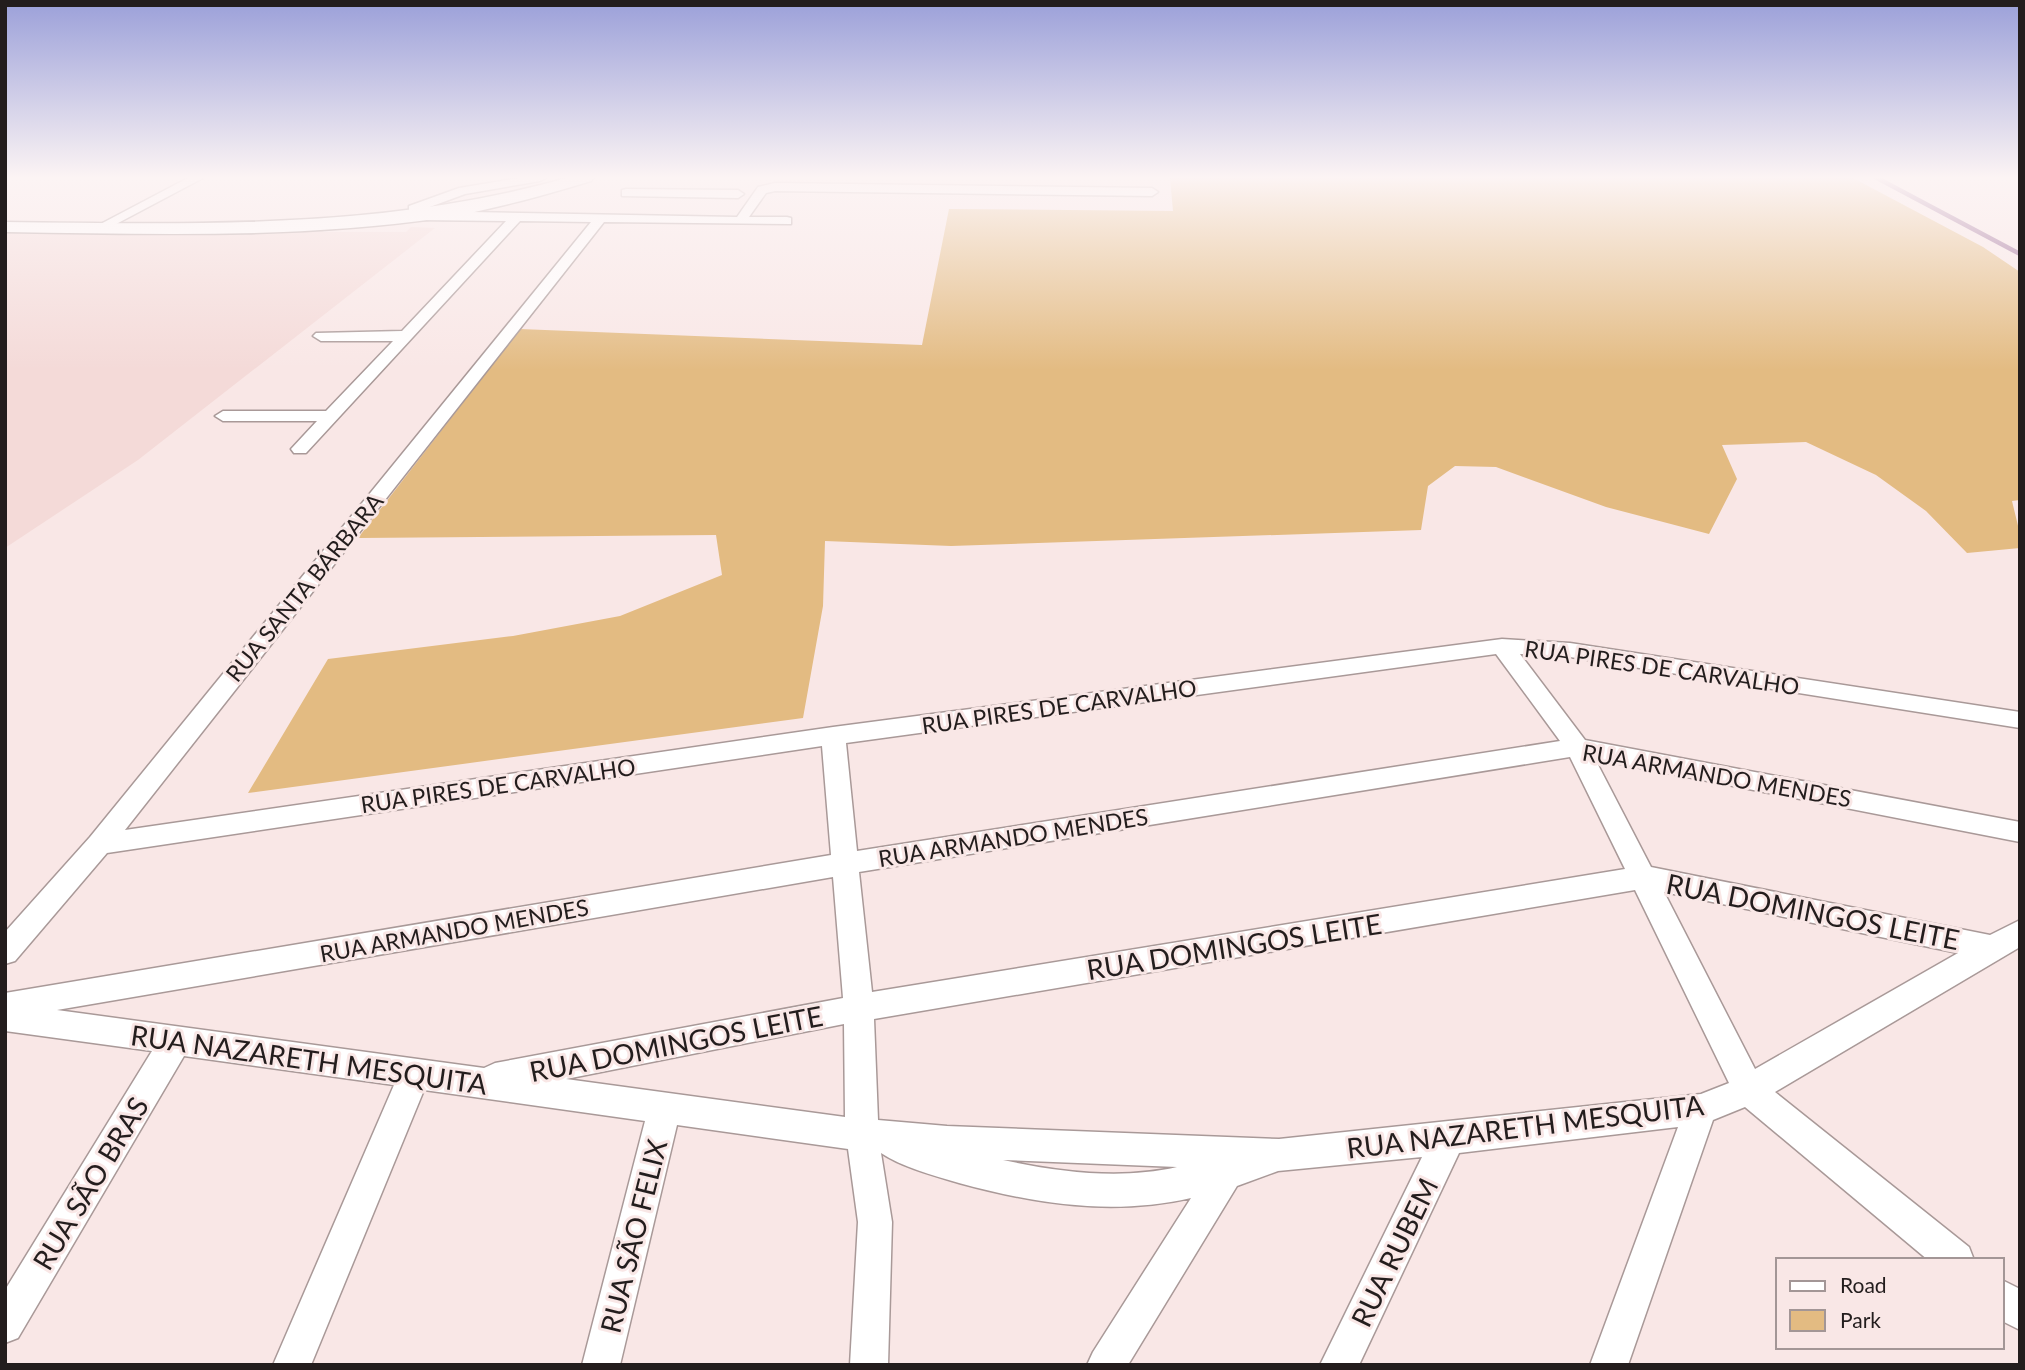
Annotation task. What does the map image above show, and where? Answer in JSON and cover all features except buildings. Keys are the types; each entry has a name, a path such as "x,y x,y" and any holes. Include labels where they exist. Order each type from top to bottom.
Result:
{"street":[{"path":"300,449 494,242"},
{"name":"RUA SANTA BÁRBARA","path":"5,953 99,844 582,242"},
{"path":"321,336 406,336"},
{"path":"223,416 329,416"},
{"path":"1502,646 1577,747 1749,1090 1954,1258"},
{"name":"RUA PIRES DE CARVALHO","path":"99,844 833,736 1502,646 1570,650 2020,720"},
{"path":"833,736 859,1008 862,1135 875,1222 869,1365"},
{"name":"RUA ARMANDO MENDES","path":"5,1006 844,864 1577,747 2020,832"},
{"name":"RUA DOMINGOS LEITE","path":"474,1082 859,1008 1644,877 2006,940"},
{"name":"RUA NAZARETH MESQUITA","path":"5,1017 862,1135 947,1142 1279,1155 1449,1139 1701,1109 1749,1090 2006,940"},
{"name":"RUA SÃO BRAS","path":"5,1325 175,1042"},
{"path":"292,1365 415,1074"},
{"name":"RUA SÃO FELIX","path":"601,1365 665,1107"},
{"path":"1609,1365 1701,1109"},
{"name":"RUA NAZARETH MESQUITA","path":"862,1135 979,1172 1072,1191 1124,1192 1176,1186 1225,1175 1279,1155"},
{"name":"RUA RUBEM","path":"1339,1365 1449,1139"},
{"path":"1106,1365 1225,1175"},
{"path":"2004,1300 2020,1312"}],"shaded area":[{"path":"5,242 417,242 138,460 5,548"}],"green space":[{"path":"942,242 1973,242 2020,272 2020,500 2012,501 2020,534 2020,548 1967,553 1926,511 1876,475 1806,442 1722,445 1737,479 1709,534 1606,507 1496,467 1455,466 1428,486 1421,530 951,546 825,541 823,606 803,718 248,793 328,659 513,636 620,616 722,575 716,535 358,538 520,329 922,345"}],"waterway":[{"path":"1997,242 2020,254"}]}
